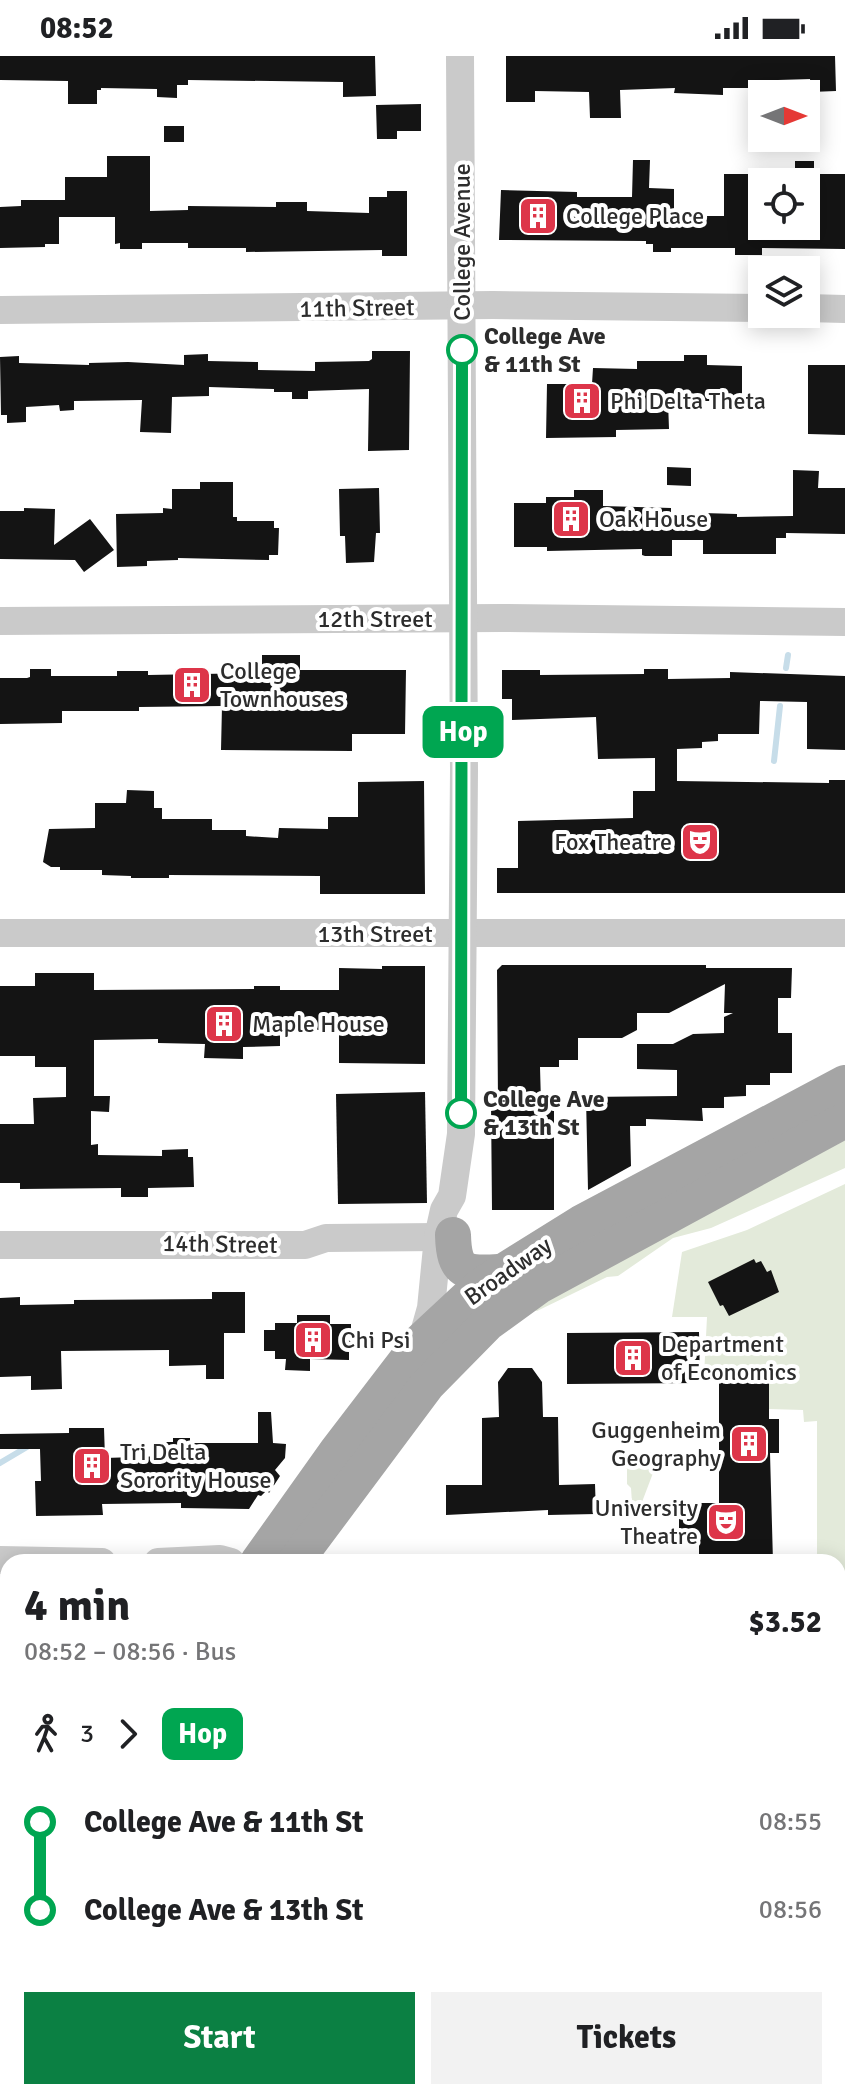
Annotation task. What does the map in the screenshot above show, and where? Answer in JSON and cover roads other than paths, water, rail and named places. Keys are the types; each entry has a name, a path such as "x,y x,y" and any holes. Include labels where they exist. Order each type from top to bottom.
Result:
{"main road":[{"name":"Broadway","path":"264,1554 337,1451 434,1329 499,1272 581,1223 845,1083"},
{"name":"Broadway","path":"301,1554 427,1385 467,1341 526,1294 845,1120"},
{"path":"445,1236 455,1260 463,1269 473,1274 499,1272"},
{"path":"427,1385 440,1348 434,1329"}],"street":[{"name":"College Avenue","path":"434,1329 447,1279 445,1236 457,1212 452,1196 461,1134 460,56"},
{"name":"11th Street","path":"0,310 462,306 748,308"},
{"path":"820,308 845,309"},
{"name":"12th Street","path":"0,621 462,618 845,622"},
{"name":"13th Street","path":"0,933 845,933"},
{"name":"14th Street","path":"0,1245 305,1245 326,1238 445,1236"}],"waterway":[{"path":"786,668 788,655"},
{"path":"774,761 780,706"},
{"path":"0,1463 27,1447"}],"place":[{"name":"College Place","path":"538,216"},
{"name":"College Ave & 11th St","path":"462,350"},
{"name":"Phi Delta Theta","path":"582,401"},
{"name":"Oak House","path":"571,519"},
{"name":"College Townhouses","path":"192,685"},
{"name":"Fox Theatre","path":"700,842"},
{"name":"Maple House","path":"224,1024"},
{"name":"College Ave & 13th St","path":"461,1113"},
{"name":"Chi Psi","path":"313,1340"},
{"name":"Department of Economics","path":"633,1358"},
{"name":"Guggenheim Geography","path":"749,1444"},
{"name":"Tri Delta Sorority House","path":"92,1466"},
{"name":"University Theatre","path":"726,1522"}]}
